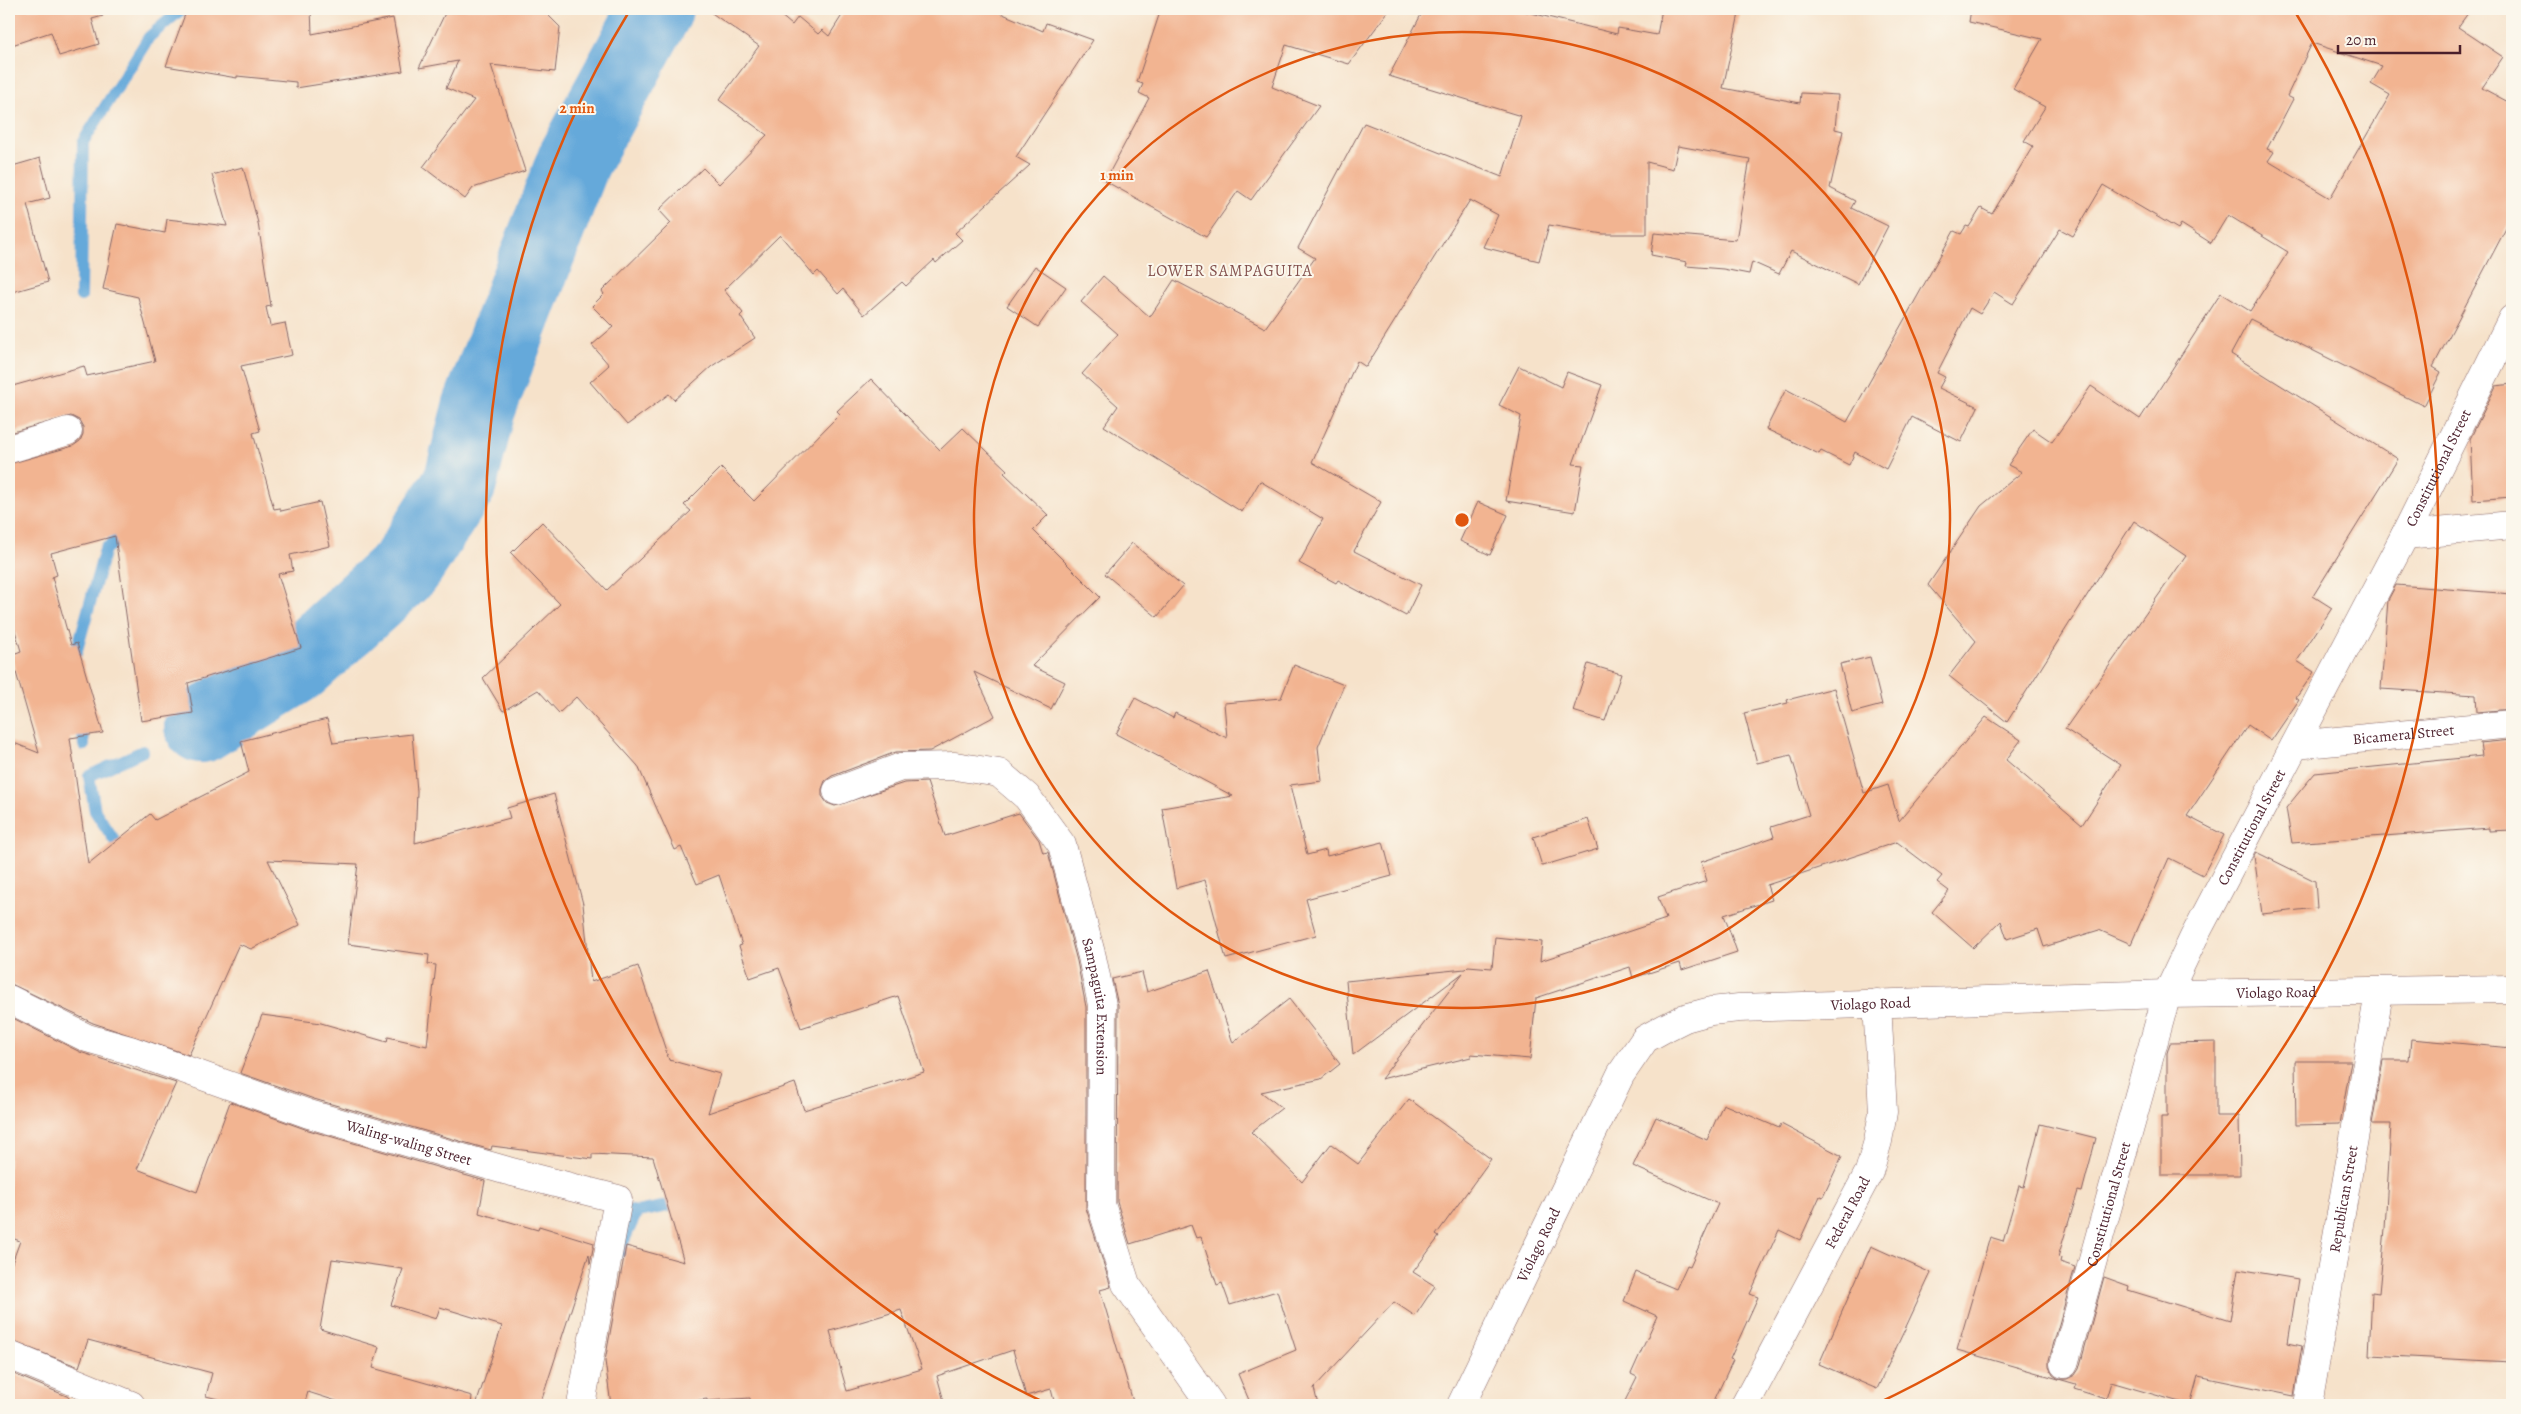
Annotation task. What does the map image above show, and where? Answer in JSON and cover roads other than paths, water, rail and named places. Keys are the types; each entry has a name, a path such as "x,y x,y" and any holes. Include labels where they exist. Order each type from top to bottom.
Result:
{"street":[{"name":"Constitutional Street","path":"2064,1364 2167,994 2194,937 2406,535 2512,319"},
{"path":"9,448 68,431"},
{"path":"2406,535 2512,525"},
{"name":"Bicameral Street","path":"2295,745 2512,724"},
{"name":"Sampaguita Extension","path":"837,791 901,767 955,766 999,773 1027,797 1062,844 1092,957 1102,1005 1101,1204 1126,1284 1210,1405"},
{"name":"Violago Road","path":"1461,1405 1605,1105 1633,1054 1646,1039 1685,1018 1711,1011 1739,1008 1877,1003 2167,994 2379,993 2512,989"},
{"name":"Republican Street","path":"2308,1405 2379,993"},
{"name":"Waling-waling Street","path":"9,999 87,1038 130,1050 309,1114 508,1171 618,1199 581,1405"},
{"name":"Federal Road","path":"1745,1405 1869,1172 1878,1142 1883,1112 1877,1003"},
{"path":"9,1355 131,1405"}],"waterway":[{"path":"81,296 83,142 149,37 182,9"},
{"path":"201,726 299,665 406,567 460,483 479,408 574,160 656,9"},
{"path":"76,663 75,657 105,549 122,537 130,536"},
{"path":"82,720 84,745"},
{"path":"125,856 95,811 89,776 143,751"},
{"path":"637,1212 668,1206 684,1210"},
{"path":"618,1253 637,1212 628,1210"},
{"path":"76,1387 82,1392 85,1405"}],"district":[{"name":"LOWER SAMPAGUITA","path":"1230,271"}]}
